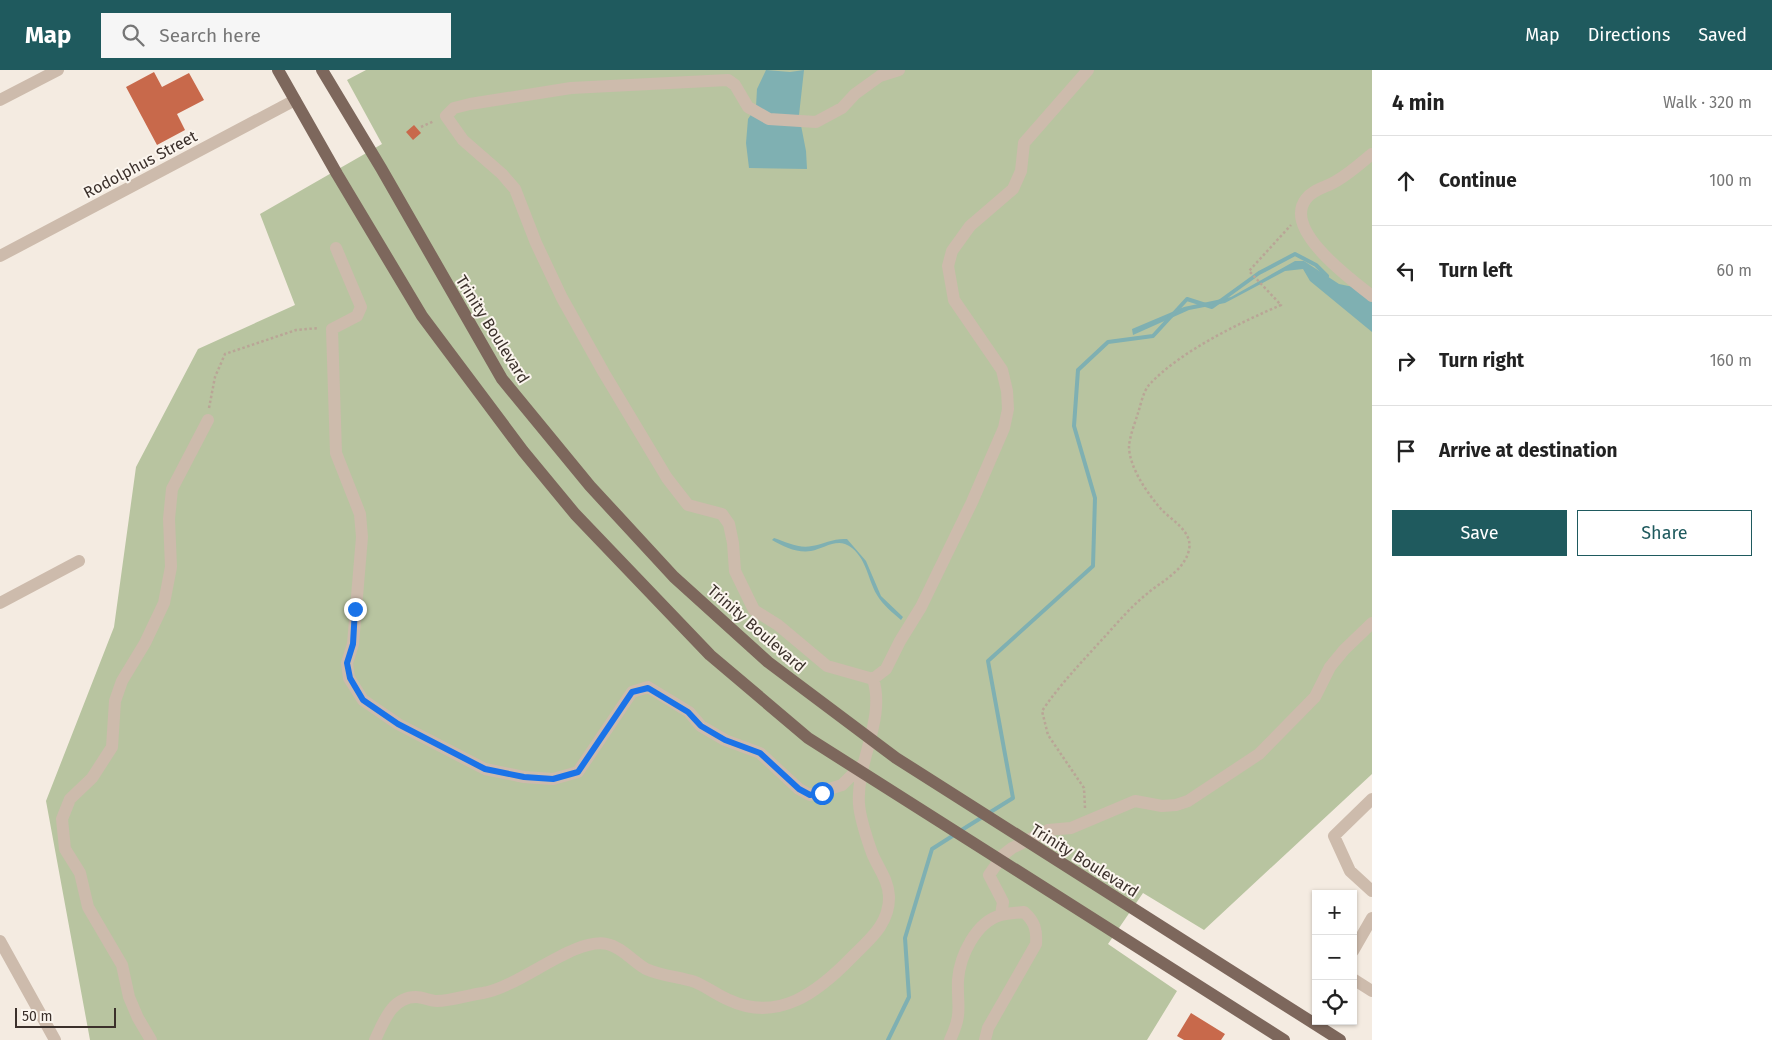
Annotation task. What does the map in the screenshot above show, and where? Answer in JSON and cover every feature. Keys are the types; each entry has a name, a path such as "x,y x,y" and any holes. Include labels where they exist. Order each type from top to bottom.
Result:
{"main road":[{"path":"278,70 337,174 422,316 523,451 575,514 710,655 808,738 940,824 1109,928 1278,1039"},
{"name":"Trinity Boulevard","path":"322,70 381,168 502,379 590,486 674,576 768,662 896,758 1340,1040"}],"street":[{"path":"0,100 58,70"},
{"path":"873,679 827,666 778,625 754,610 735,571 733,543 729,524 722,514 688,505 667,478 604,373 562,298 536,243 515,189 502,174 463,140 446,116 454,108 470,104 571,88 728,80 735,85 748,106 769,119 816,122 842,108 855,94 880,76 899,70"},
{"path":"873,679 886,669 900,641 921,607 972,502 1004,428 1008,409 1002,370 954,300 948,266 952,250 970,226 1013,189 1021,171 1024,143 1078,79 1088,70"},
{"name":"Rodolphus Street","path":"0,256 295,100"},
{"path":"1372,154 1337,181 1306,198 1301,211 1305,230 1320,251 1372,296"},
{"path":"336,248 361,307 356,316 332,329 336,453 360,514 362,537 353,644 347,663 350,678 363,700 398,724 445,747 464,759 485,769 524,777 553,779 578,772 632,692 648,688 665,696 688,712 701,726 717,735 760,753 799,789 810,795 822,793 842,785 864,763"},
{"path":"151,1040 129,996 122,965 88,907 80,872 65,849 62,819 70,799 92,778 112,747 115,701 122,681 145,643 164,603 171,567 169,519 172,489 208,420"},
{"path":"0,603 79,561"},
{"path":"1001,915 1003,902 989,875 1003,855 1048,830 1081,824 1134,801 1162,806 1176,805 1188,801 1259,754 1315,697 1330,667 1344,650 1372,623"},
{"path":"375,1040 390,1010 406,999 417,997 437,1001 490,992 516,981 574,949 594,944 608,944 647,969 695,982 729,1001 757,1008 773,1007 803,999 833,977 878,930 886,916 889,896 884,874 872,853 859,804 864,763 876,706 877,692 873,679"},
{"path":"1372,799 1334,836 1350,870 1372,891"},
{"path":"950,1040 960,1014 958,978 970,944 978,930 988,921 1001,915 1024,912 1032,919 1036,931 1036,944 988,1028 985,1040"},
{"path":"1357,943 1372,918"},
{"path":"0,941 55,1040"},
{"path":"1355,980 1372,991"}],"path":[{"path":"1081,824 1085,808 1084,788 1048,735 1042,711 1063,681 1120,620 1147,593 1177,571 1186,558 1189,548 1188,538 1176,522 1161,509 1141,481 1130,456 1129,444 1142,401 1148,386 1171,366 1227,330 1280,305 1250,273 1260,258 1294,222 1301,211"},
{"path":"208,420 215,377 226,354 296,330 332,329"}],"green space":[{"path":"366,70 1372,70 1372,774 1204,930 1143,893 1108,944 1177,991 1147,1040 90,1040 46,801 114,627 136,467 198,349 295,305 260,214 382,144 347,80"}],"water":[{"path":"766,70 790,72 804,70 799,115 806,151 807,169 749,168 746,143 748,119 756,107 757,89"},
{"path":"1295,261 1304,261 1339,284 1358,288 1372,300 1372,332 1310,281 1303,269 1285,271 1225,303 1189,310 1133,335 1132,329 1184,307 1231,297"},
{"path":"774,538 802,547 838,539 847,539 866,561 881,596 903,617 901,620 879,599 862,560 852,548 845,544 837,543 811,551 801,551 781,545 772,540"}],"building":[{"path":"154,72 162,87 189,73 204,100 177,114 185,130 157,145 126,87"},
{"path":"414,125 421,133 413,140 406,132"},
{"path":"1191,1013 1225,1034 1221,1040 1184,1040 1177,1036"}],"waterway":[{"path":"960,831 1013,798 988,661 1093,566 1095,498 1074,426 1078,370 1108,342 1153,336 1187,299 1212,307 1259,273 1295,254 1316,265 1327,276"},
{"path":"888,1040 909,997 905,938 932,849 954,835"}],"route":[{"path":"355,609 353,644 347,663 350,678 363,700 398,724 485,769 524,777 553,779 578,772 632,692 648,688 665,696 688,712 701,726 725,740 760,753 799,789 810,795 822,793"}]}
